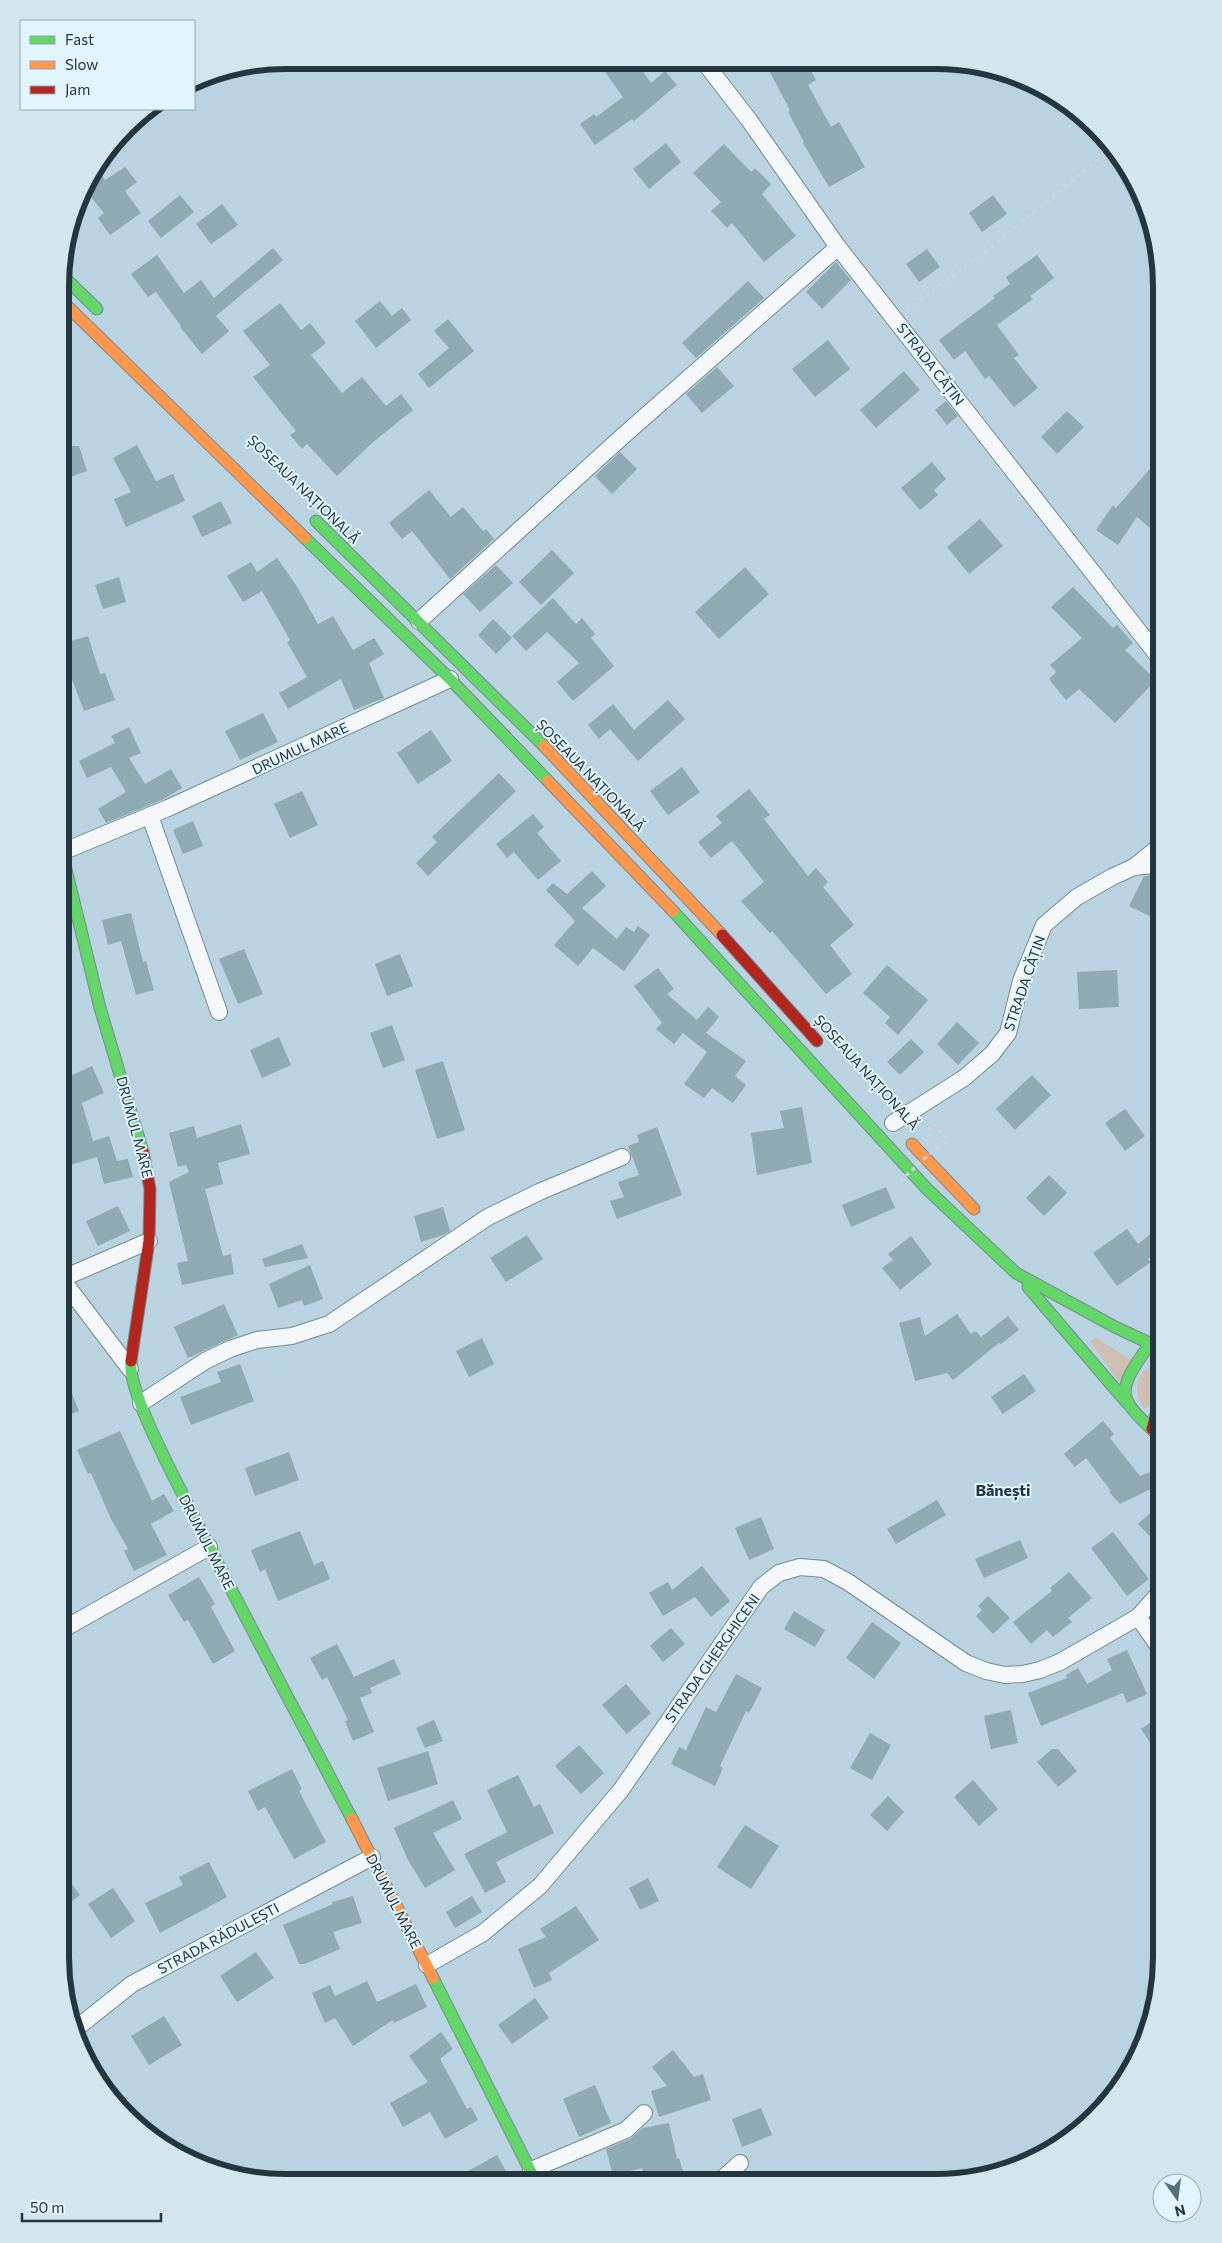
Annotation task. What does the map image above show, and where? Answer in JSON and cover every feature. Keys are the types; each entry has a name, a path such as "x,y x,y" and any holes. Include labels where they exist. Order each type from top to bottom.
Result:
{"main road":[{"path":"69,282 104,316"},
{"path":"69,308 450,679 662,899 927,1189 1016,1272 1127,1403 1152,1429"},
{"name":"ȘOSEAUA NAȚIONALĂ","path":"308,513 419,621 671,879 827,1052"},
{"name":"DRUMUL MARE","path":"69,880 100,1008 143,1152 150,1189 149,1241 130,1369 141,1402 160,1449 372,1857 533,2174"},
{"name":"ȘOSEAUA NAȚIONALĂ","path":"895,1126 985,1220"},
{"path":"1016,1272 1153,1345"},
{"path":"1041,1272 1084,1310"},
{"path":"1127,1403 1126,1390 1132,1370 1150,1344"}],"street":[{"name":"STRADA CĂȚIN","path":"710,69 749,120 838,247 1153,649"},
{"path":"419,621 624,435 838,247"},
{"name":"DRUMUL MARE","path":"69,848 150,816 450,679"},
{"path":"150,816 219,1012"},
{"name":"STRADA CĂȚIN","path":"895,1126 964,1078 992,1054 1008,1033 1022,981 1044,924 1077,897 1134,867 1153,852"},
{"name":"STRADA CĂȚIN","path":"1134,867 1153,865"},
{"path":"141,1402 205,1361 230,1349 257,1340 292,1336 329,1324 488,1217 539,1192 622,1157"},
{"path":"69,1274 113,1254 149,1241"},
{"path":"69,1289 130,1369"},
{"path":"69,1626 210,1547"},
{"name":"STRADA GHERGHICENI","path":"427,1965 484,1933 540,1886 621,1790 760,1587 779,1573 800,1568 824,1569 848,1582 966,1663 986,1671 1005,1675 1024,1674 1060,1662 1138,1617 1153,1600"},
{"path":"1138,1617 1153,1638"},
{"name":"STRADA RĂDULEȘTI","path":"79,2025 132,1984 372,1857"},
{"path":"538,2174 626,2130 644,2113"},
{"path":"728,2174 740,2163"}],"path":[{"path":"896,319 981,254 1107,153"},
{"path":"900,1181 947,1138"}],"shaded area":[{"path":"1096,1338 1132,1360 1119,1382 1090,1341"},
{"path":"1153,1368 1153,1396 1145,1409 1137,1392 1137,1385 1141,1374"}],"building":[{"path":"603,69 641,69 651,83 665,71 677,85 634,121 632,119 595,145 580,124 594,114 596,117 623,97"},
{"path":"768,69 810,69 816,80 808,85 831,127 839,122 865,167 829,187 803,143 788,112 790,110"},
{"path":"666,143 681,162 649,189 633,169"},
{"path":"724,144 751,172 755,168 771,184 762,194 796,236 764,262 732,223 727,228 711,211 721,202 693,173"},
{"path":"125,167 137,182 125,191 141,213 110,235 98,218 104,213 89,194 100,173 105,180"},
{"path":"180,195 194,212 161,238 148,221"},
{"path":"993,195 1007,214 982,232 969,213"},
{"path":"222,204 238,225 211,244 196,224"},
{"path":"273,248 283,260 216,316 229,331 202,354 180,327 156,292 148,297 131,274 157,255 184,293 201,280 214,298"},
{"path":"927,249 940,267 919,282 906,264"},
{"path":"1037,255 1054,278 1030,296 1033,299 997,325 1019,355 1014,358 1038,388 1014,407 989,376 985,379 965,351 954,360 939,340 995,298 993,296 1010,284 1006,277"},
{"path":"836,262 851,280 822,309 806,292"},
{"path":"748,281 764,298 696,358 682,343"},
{"path":"380,301 392,316 402,308 411,320 376,348 355,321"},
{"path":"280,303 301,330 310,323 326,343 311,355 342,393 362,377 386,406 401,394 413,410 372,443 337,476 307,444 302,449 290,435 296,431 253,377 270,365 243,331"},
{"path":"448,319 474,351 429,388 418,374 449,348 434,331"},
{"path":"828,340 850,369 815,397 792,369"},
{"path":"717,367 734,386 702,413 686,394"},
{"path":"904,371 920,390 876,428 860,410"},
{"path":"946,401 958,416 947,425 935,410"},
{"path":"1067,411 1084,427 1057,454 1041,437"},
{"path":"137,445 156,481 173,474 185,501 126,527 114,499 131,492 113,458"},
{"path":"79,446 87,471 69,477 69,447"},
{"path":"620,452 637,469 612,494 595,476"},
{"path":"932,462 946,479 934,490 938,495 920,510 901,488"},
{"path":"1153,465 1153,530 1137,517 1118,545 1096,530 1113,505 1116,508"},
{"path":"429,490 451,517 463,507 483,531 486,529 494,539 450,579 412,531 402,539 389,523"},
{"path":"221,501 232,523 202,537 192,516"},
{"path":"980,519 1003,546 969,574 947,547"},
{"path":"552,550 574,573 541,605 519,582"},
{"path":"277,558 296,585 318,624 333,616 353,650 374,638 384,654 369,663 384,698 354,710 341,679 288,709 279,693 307,677 287,642 290,640 262,591 243,602 227,576 251,562 257,572"},
{"path":"496,565 513,583 480,612 463,594"},
{"path":"745,567 769,594 719,639 695,612"},
{"path":"119,577 126,602 103,609 95,585"},
{"path":"1073,587 1113,628 1117,625 1133,643 1125,650 1153,677 1153,683 1115,723 1079,689 1066,700 1049,679 1056,672 1050,665 1082,638 1051,607"},
{"path":"553,598 576,624 582,618 595,634 591,638 614,666 573,701 557,682 579,663 547,632 526,651 512,636"},
{"path":"493,619 512,638 496,654 478,635"},
{"path":"88,636 100,674 105,673 115,700 84,711 69,674 69,642"},
{"path":"668,700 685,719 638,761 610,729 599,739 588,725 613,704 634,730"},
{"path":"263,713 278,742 240,760 225,731"},
{"path":"129,727 141,753 129,758 145,784 171,769 182,788 164,799 106,823 98,809 126,792 111,767 87,778 79,761 115,743 111,736"},
{"path":"431,730 452,761 418,784 397,753"},
{"path":"682,767 700,792 668,815 650,791"},
{"path":"499,773 516,791 428,876 416,863 437,842 432,837"},
{"path":"749,789 770,815 764,819 808,876 816,868 828,882 823,887 854,925 830,945 852,974 826,994 772,931 770,933 741,901 764,882 732,841 711,858 698,842 722,823 716,816"},
{"path":"302,791 318,825 290,838 274,804"},
{"path":"533,814 544,827 537,833 561,861 538,880 514,852 507,858 496,844"},
{"path":"193,821 203,846 183,854 173,830"},
{"path":"592,871 606,886 582,908 617,939 626,927 634,932 638,926 650,935 624,971 593,948 578,966 554,945 575,921 546,890 553,883 567,894"},
{"path":"1153,875 1153,918 1129,906 1144,876"},
{"path":"131,913 143,962 146,961 154,990 136,995 121,941 108,945 102,920"},
{"path":"244,949 263,994 238,1004 219,959"},
{"path":"400,954 413,986 387,996 375,964"},
{"path":"887,965 928,1000 898,1035 885,1023 890,1017 863,993"},
{"path":"658,968 674,989 667,994 697,1020 708,1007 719,1017 706,1033 746,1061 735,1076 746,1085 733,1103 712,1088 704,1098 684,1084 707,1052 683,1033 674,1044 656,1029 662,1023 634,986"},
{"path":"1117,970 1119,1007 1079,1009 1077,972"},
{"path":"957,1022 979,1043 958,1065 937,1044"},
{"path":"392,1025 405,1060 383,1068 370,1033"},
{"path":"279,1037 291,1065 262,1078 250,1050"},
{"path":"911,1039 924,1052 900,1075 887,1062"},
{"path":"443,1061 465,1130 437,1139 415,1070"},
{"path":"92,1066 104,1093 82,1103 93,1141 109,1136 117,1161 128,1159 133,1177 104,1184 97,1157 69,1166 69,1076"},
{"path":"1032,1075 1051,1095 1015,1130 996,1109"},
{"path":"802,1107 812,1163 757,1175 751,1133 784,1128 780,1111"},
{"path":"1125,1109 1145,1136 1125,1151 1105,1123"},
{"path":"241,1124 250,1154 218,1163 223,1184 205,1189 223,1256 231,1254 234,1274 182,1285 177,1263 188,1261 169,1182 189,1172 186,1165 178,1167 169,1133 194,1126 197,1138"},
{"path":"657,1127 682,1195 617,1219 610,1201 624,1197 618,1182 639,1175 628,1146 639,1142 637,1135"},
{"path":"1049,1175 1067,1193 1044,1216 1026,1198"},
{"path":"886,1187 895,1208 851,1227 842,1205"},
{"path":"118,1206 130,1231 98,1246 86,1221"},
{"path":"443,1207 450,1231 421,1242 414,1216"},
{"path":"1127,1229 1138,1244 1153,1232 1153,1255 1148,1259 1151,1262 1117,1286 1093,1253"},
{"path":"527,1235 543,1259 506,1282 490,1258"},
{"path":"911,1236 932,1264 900,1290 882,1268 893,1260 888,1254"},
{"path":"302,1244 308,1258 265,1267 262,1259"},
{"path":"310,1265 323,1299 304,1306 302,1300 278,1308 269,1284"},
{"path":"224,1304 238,1335 188,1358 174,1327"},
{"path":"957,1314 971,1334 976,1331 981,1337 1008,1316 1019,1330 1001,1344 999,1343 953,1380 947,1373 915,1381 899,1323 920,1317 925,1336"},
{"path":"482,1338 494,1364 469,1377 456,1351"},
{"path":"240,1364 254,1401 191,1425 180,1397 221,1382 217,1372"},
{"path":"1024,1374 1036,1391 1003,1414 991,1397"},
{"path":"69,1386 79,1411 69,1415"},
{"path":"1103,1421 1114,1434 1110,1438 1140,1476 1150,1472 1153,1478 1153,1488 1120,1504 1109,1492 1111,1491 1086,1458 1075,1467 1064,1454"},
{"path":"120,1431 152,1501 164,1494 174,1511 151,1524 167,1555 134,1571 124,1551 128,1549 111,1519 91,1473 88,1474 77,1450"},
{"path":"289,1452 299,1480 255,1496 245,1468"},
{"path":"937,1500 946,1515 896,1544 887,1529"},
{"path":"1153,1510 1153,1540 1138,1524"},
{"path":"761,1517 774,1549 749,1560 735,1528"},
{"path":"300,1531 314,1565 323,1561 330,1579 278,1601 265,1569 260,1572 251,1550"},
{"path":"1113,1532 1149,1579 1127,1596 1091,1548"},
{"path":"1020,1540 1028,1558 984,1578 975,1559"},
{"path":"702,1566 730,1601 711,1617 695,1597 663,1616 649,1593 668,1582 672,1590"},
{"path":"1069,1572 1092,1598 1068,1618 1072,1622 1053,1637 1047,1630 1031,1644 1013,1622 1052,1591 1050,1588"},
{"path":"199,1577 215,1604 211,1607 235,1651 213,1664 188,1620 184,1622 168,1595"},
{"path":"988,1596 1010,1618 993,1634 976,1616 982,1610 978,1606"},
{"path":"794,1611 825,1630 815,1647 784,1629"},
{"path":"872,1622 901,1643 874,1679 846,1658"},
{"path":"671,1628 685,1644 663,1662 650,1646"},
{"path":"337,1644 354,1677 394,1659 401,1674 370,1688 372,1693 360,1698 374,1732 353,1741 345,1721 348,1720 327,1677 322,1680 310,1658"},
{"path":"1127,1650 1147,1694 1127,1703 1123,1693 1041,1726 1028,1693 1067,1678 1066,1675 1078,1668 1087,1684 1112,1670 1107,1659"},
{"path":"736,1674 762,1688 749,1713 746,1711 720,1766 723,1768 715,1786 671,1764 679,1747 686,1750 706,1707 716,1712"},
{"path":"626,1684 651,1713 627,1734 602,1705"},
{"path":"1011,1710 1018,1743 991,1749 984,1716"},
{"path":"434,1720 443,1741 425,1748 416,1728"},
{"path":"1153,1721 1153,1747 1141,1729"},
{"path":"870,1733 891,1745 872,1780 850,1768"},
{"path":"579,1745 604,1773 581,1794 555,1766"},
{"path":"1052,1749 1058,1749 1077,1771 1058,1787 1037,1762"},
{"path":"428,1751 438,1784 388,1801 377,1768"},
{"path":"292,1769 302,1789 299,1791 326,1842 294,1859 265,1807 258,1811 248,1791"},
{"path":"518,1775 534,1807 540,1804 554,1833 496,1862 506,1882 485,1893 464,1854 507,1832 487,1790"},
{"path":"973,1780 998,1809 979,1826 954,1797"},
{"path":"888,1796 904,1812 887,1831 870,1815"},
{"path":"453,1800 462,1819 433,1833 455,1870 425,1888 408,1860 394,1828"},
{"path":"745,1825 779,1846 751,1889 717,1867"},
{"path":"209,1862 227,1897 160,1933 145,1903 183,1885 179,1877"},
{"path":"648,1878 659,1901 640,1910 629,1888"},
{"path":"69,1881 80,1895 69,1903"},
{"path":"113,1888 135,1921 111,1938 88,1904"},
{"path":"353,1896 362,1923 333,1932 340,1949 305,1964 299,1964 283,1925 333,1904 332,1902"},
{"path":"472,1896 482,1912 455,1928 446,1912"},
{"path":"576,1906 599,1940 549,1973 552,1980 534,1988 518,1949 546,1937 540,1929"},
{"path":"256,1952 274,1978 237,2002 220,1976"},
{"path":"367,1981 377,2002 416,1984 427,2007 394,2023 393,2020 353,2046 335,2018 325,2023 312,1993 330,1985 335,1996"},
{"path":"535,1998 549,2018 512,2044 498,2025"},
{"path":"164,2016 182,2045 149,2065 131,2036"},
{"path":"441,2032 453,2049 440,2059 467,2109 471,2107 478,2120 445,2139 430,2112 403,2127 390,2103 428,2082 409,2056"},
{"path":"673,2050 694,2077 703,2074 711,2100 659,2117 651,2091 667,2086 652,2067"},
{"path":"595,2085 611,2123 579,2137 563,2099"},
{"path":"761,2108 772,2135 742,2147 732,2119"},
{"path":"669,2123 677,2159 679,2158 684,2174 644,2174 642,2168 613,2174 606,2149 630,2139 643,2128"},
{"path":"497,2155 508,2174 463,2174"}],"traffic: fast":[{"path":"69,282 97,309"},
{"path":"316,521 544,746"},
{"path":"305,538 450,679 548,781"},
{"path":"69,882 100,1008 143,1152"},
{"path":"673,911 927,1189 1016,1273 1115,1327 1153,1345"},
{"path":"1028,1287 1127,1403"},
{"path":"1150,1344 1130,1375 1126,1386 1126,1396 1129,1405 1153,1430"},
{"path":"131,1361 132,1373 142,1409 160,1449 225,1578 352,1819"},
{"path":"433,1978 532,2174"}],"traffic: slow":[{"path":"69,308 305,538"},
{"path":"544,746 722,935"},
{"path":"548,781 673,911"},
{"path":"912,1144 974,1209"},
{"path":"352,1819 433,1978"}],"traffic: jam":[{"path":"722,935 817,1041"},
{"path":"131,1361 149,1241 150,1189 143,1152"}],"district":[{"name":"Bănești","path":"1003,1489"}]}
